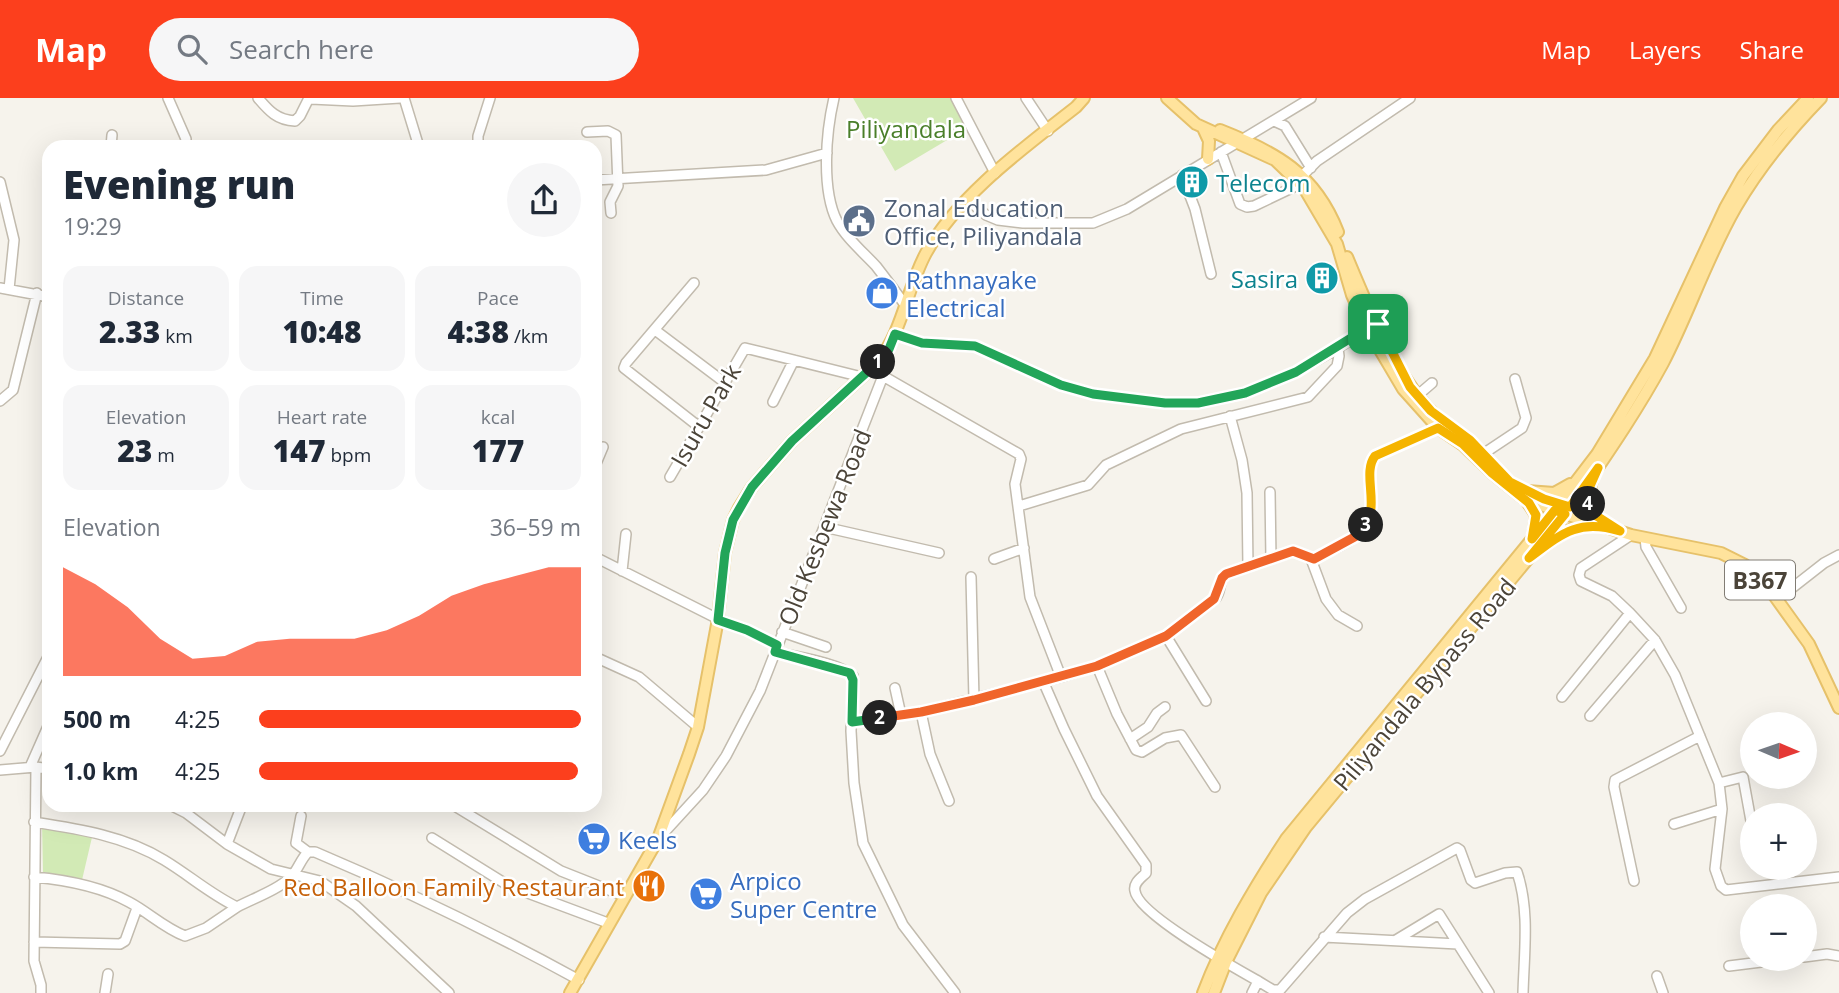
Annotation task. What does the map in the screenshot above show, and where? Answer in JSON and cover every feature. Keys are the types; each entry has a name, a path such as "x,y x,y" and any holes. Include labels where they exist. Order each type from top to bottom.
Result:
{"main road":[{"path":"570,993 658,839 698,727 718,620 725,553 733,520 739,508 752,487 792,441 889,349 914,278 943,227 995,173 1080,102 1094,98"},
{"name":"B367","path":"1167,98 1203,128 1239,141"},
{"name":"B367","path":"1177,98 1203,121 1304,176 1333,220 1373,326 1404,389 1492,473 1522,493 1625,533 1721,553 1736,560 1778,599 1815,653 1839,708"},
{"name":"Piliyandala Bypass Road","path":"1203,993 1261,893 1306,827 1529,558 1655,358 1724,208 1743,176 1808,98"},
{"name":"Piliyandala Bypass Road","path":"1214,993 1222,960 1252,892 1286,839 1532,539 1598,468 1663,362 1734,210 1784,136 1821,98"},
{"path":"1203,128 1209,141 1208,159"},
{"name":"B367","path":"1373,326 1410,387 1441,425 1470,440 1522,493"},
{"path":"1598,468 1590,486 1588,504 1603,524"},
{"path":"1522,493 1554,493 1578,477"},
{"path":"1522,493 1536,515 1532,539"},
{"path":"1529,558 1561,534 1578,527 1603,524"}],"street":[{"path":"168,98 186,140"},
{"path":"258,98 271,113 284,120 295,121 311,99 353,101 402,98 417,140"},
{"path":"478,140 490,98"},
{"path":"834,98 827,153 830,202 836,220 905,305"},
{"path":"956,98 995,173"},
{"path":"1026,98 1048,131"},
{"path":"968,200 986,215 998,220 1023,223 1093,222 1112,217 1311,98"},
{"path":"1221,152 1240,204 1247,207 1304,176 1410,98"},
{"path":"1274,121 1285,126 1304,176"},
{"path":"587,132 608,131 616,135 618,186 610,202 611,213"},
{"path":"112,135 112,140"},
{"path":"602,180 765,170 827,153"},
{"path":"1182,175 1195,209 1211,274"},
{"path":"0,182 14,240 5,288 42,295"},
{"path":"694,283 624,368 698,426"},
{"path":"0,401 13,390 37,293"},
{"path":"895,334 922,343 975,346 1061,385 1082,391 1165,403 1198,403 1245,393 1296,372 1373,326"},
{"path":"655,330 724,382"},
{"name":"Isuru Park","path":"670,477 745,348 862,377"},
{"path":"1019,506 1088,485 1106,465 1181,429 1308,397 1337,366 1338,348"},
{"name":"Old Kesbewa Road","path":"658,839 703,790 726,756 760,691 883,376 889,349"},
{"path":"773,402 794,360"},
{"path":"883,376 1019,454 1021,459 1015,484 1030,597 1061,677"},
{"path":"1483,454 1522,428 1526,418 1515,379"},
{"path":"1418,395 1432,383"},
{"path":"1230,416 1242,460 1247,493 1248,567"},
{"path":"1311,559 1360,534 1368,522 1373,506 1369,469 1375,456 1441,425"},
{"path":"1270,492 1271,559"},
{"path":"824,527 939,553"},
{"path":"1625,533 1581,568 1578,575 1580,581 1612,596 1630,613 1655,640 1675,675 1719,783 1722,809 1715,869 1721,886 1726,890 1839,877"},
{"path":"622,571 626,534"},
{"path":"1645,538 1646,547 1681,608"},
{"path":"994,559 1024,548"},
{"path":"852,722 921,712 974,700 1097,666 1166,636 1214,599 1226,574 1293,551 1311,559 1326,599 1338,615 1357,626"},
{"path":"1778,599 1824,563 1839,555"},
{"path":"602,561 718,620 747,630 776,648 850,673 853,680 854,783 863,843 903,925 955,993"},
{"path":"971,577 974,700"},
{"path":"1562,697 1630,613"},
{"path":"782,632 826,647"},
{"path":"1166,636 1206,701"},
{"path":"1590,716 1655,640"},
{"path":"602,660 639,677 698,727"},
{"path":"1097,666 1136,750 1142,752 1175,734 1183,736 1215,787"},
{"path":"0,751 42,668"},
{"path":"1044,681 1063,729 1097,796 1146,865 1146,873 1135,883 1134,889 1139,900 1179,933 1273,990 1280,990 1347,913 1365,899 1457,848 1471,880 1475,883 1517,872 1521,884 1525,927 1523,993"},
{"path":"895,688 901,715"},
{"path":"1129,738 1151,724 1165,706"},
{"path":"921,712 930,754 949,801"},
{"path":"1634,881 1614,787 1615,780 1700,736"},
{"path":"41,993 34,961 33,767 42,743"},
{"path":"0,770 42,768"},
{"path":"1719,783 1744,777 1748,803"},
{"path":"1674,824 1722,809"},
{"path":"190,812 227,844 271,869 320,881 356,906 449,993"},
{"path":"227,844 239,812"},
{"path":"464,812 561,872 624,896"},
{"path":"301,816 296,843 308,852 315,852 379,880 497,936 579,980"},
{"path":"34,822 84,830 132,844 163,859 218,898 237,907"},
{"path":"432,838 509,886 608,923"},
{"path":"34,877 78,883 129,902 185,936 206,928 237,907 282,884 308,852"},
{"path":"34,942 120,944 125,941 137,908"},
{"path":"1394,941 1438,911 1489,993"},
{"path":"1324,937 1458,944"},
{"path":"1817,955 1839,956"},
{"path":"1729,966 1740,965"},
{"path":"105,993 108,974"},
{"path":"1657,976 1663,993"},
{"path":"1252,993 1258,981"}],"green space":[{"name":"Piliyandala","path":"853,98 954,98 969,127 895,171"},
{"path":"42,824 93,833 82,880 43,872"}],"place":[{"name":"Telecom","path":"1192,182"},
{"name":"Zonal Education Office, Piliyandala","path":"859,221"},
{"name":"Sasira","path":"1322,278"},
{"name":"Rathnayake Electrical","path":"882,293"},
{"name":"Keels","path":"594,839"},
{"name":"Red Balloon Family Restaurant","path":"649,886"},
{"name":"Arpico Super Centre","path":"706,894"}],"route":[{"path":"1378,324 1410,387 1431,411 1470,440 1510,482 1544,499 1570,507 1598,468 1590,486 1588,504 1602,521 1620,531 1604,526 1578,527 1561,534 1529,558 1565,514 1555,510 1532,539 1536,515 1529,503 1492,473 1463,444 1438,428 1375,456 1371,461 1369,469 1373,506 1368,522 1360,534 1314,559 1293,551 1226,574 1220,582 1217,596 1166,636 1097,666 1061,677 921,712 852,722 853,676 850,673 775,652 777,645 747,630 718,620 725,553 733,520 739,508 752,487 792,441 878,362 889,349 895,334 922,343 975,346 1061,385 1093,394 1165,403 1198,403 1245,393 1296,372 1367,328 1378,324"}]}
